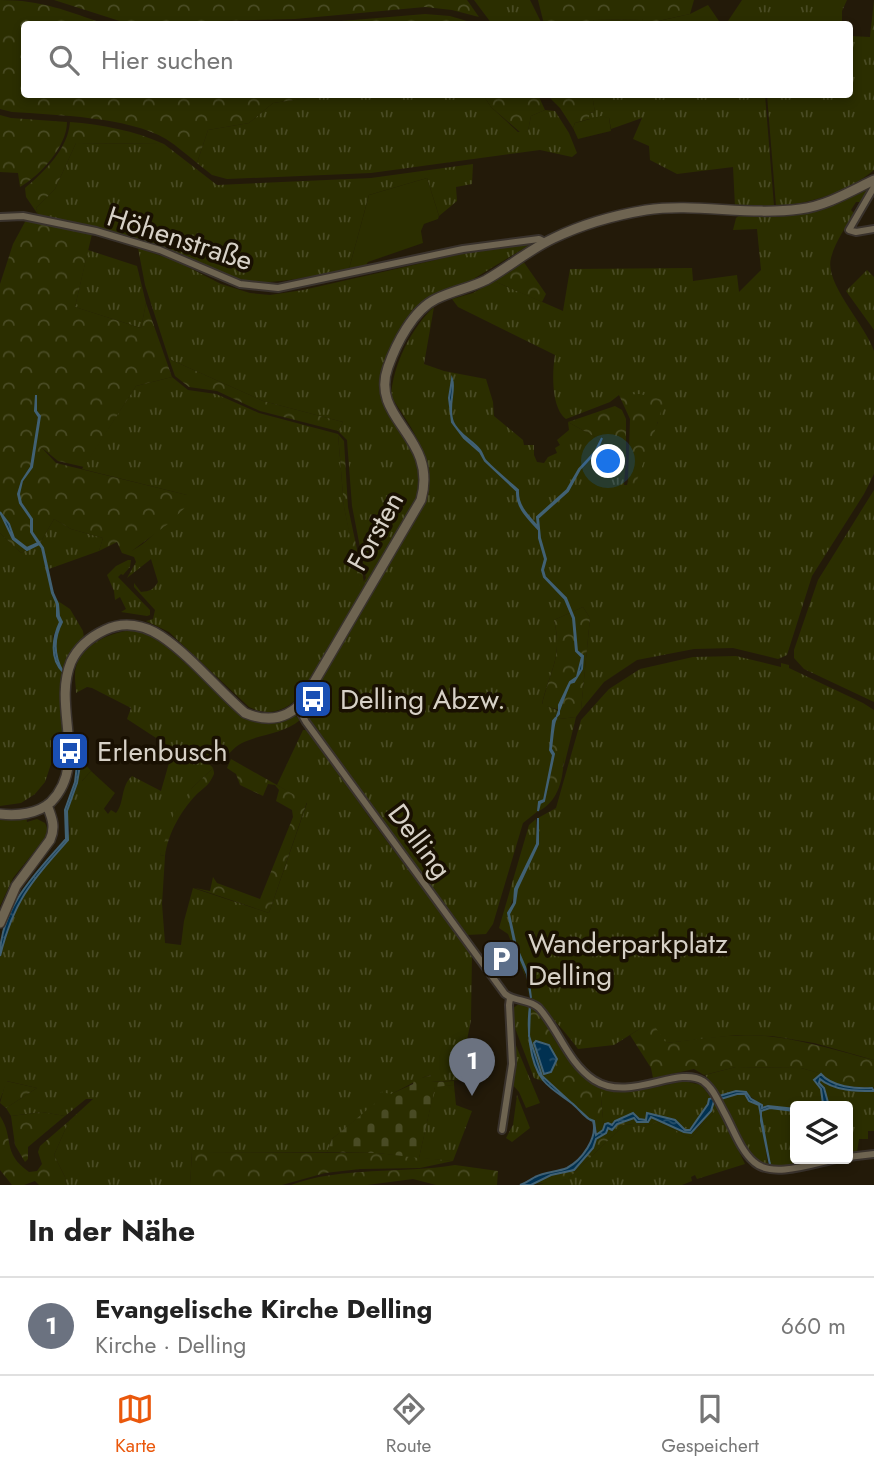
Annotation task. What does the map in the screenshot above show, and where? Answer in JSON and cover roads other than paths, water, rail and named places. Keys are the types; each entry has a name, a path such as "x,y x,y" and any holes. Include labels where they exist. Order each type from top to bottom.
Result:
{"street":[{"name":"Forsten","path":"298,708 414,513 423,492 421,457 385,396 387,372 416,315 437,298 471,288 545,243 568,232 628,213 646,210 800,209 830,201 874,180"},
{"path":"874,187 849,230 856,232 874,229"},
{"name":"Höhenstraße","path":"0,218 23,216 96,231 160,250 240,284 278,289 347,275"},
{"name":"Forsten","path":"347,275 463,249 539,239 545,243"},
{"path":"0,814 25,814 47,805 61,790 70,751 65,694 71,663 79,648 109,628 133,625 161,636 244,713 256,718 276,719 298,708"},
{"name":"Delling","path":"298,708 510,998"},
{"path":"0,923 16,886 54,832 47,805"},
{"path":"502,1130 512,1064 510,998 536,1005 582,1070 604,1086 642,1087 683,1077 695,1077 710,1088 745,1150 756,1164 775,1171 811,1164"},
{"path":"853,1156 874,1154"}],"water":[{"path":"452,379 453,388 451,414 449,398"},
{"path":"36,395 36,411 40,416 32,467 22,481 31,467 39,417 35,411"},
{"path":"455,426 480,450 484,459 518,490 521,506 538,527 537,517 567,490 579,469 595,452 602,438 596,452 580,469 568,491 538,518 546,559 543,570 545,577 566,598 574,618 577,651 583,656 582,669 574,682 570,683 559,711 559,705 570,682 577,677 582,657 576,651 573,618 565,599 544,577 542,570 545,559 539,538 539,530 527,517 521,507 517,497 517,491 485,461"},
{"path":"22,481 19,494 21,503 32,519 32,532 43,548 62,622 56,647 63,672 54,654 54,641 60,622 42,548 39,544 27,550 13,539 0,512 9,524 14,538 27,548 38,543 31,532 31,519 20,503 18,494"},
{"path":"557,717 551,749 554,754 544,801 540,803 538,811 539,802 544,800 553,755 550,750 553,721"},
{"path":"77,765 80,765 77,783 67,811 68,840 25,893 11,920 0,956 6,922 13,907 32,878 66,839 65,810 75,782"},
{"path":"538,818 538,844 517,889 515,903 509,914 516,946 528,974 531,998 527,974 515,946 508,913 514,903 515,889 537,844"},
{"path":"529,1037 542,1076 571,1102 554,1090 538,1073"},
{"path":"536,1041 549,1045 557,1059 551,1072 544,1074 534,1043"},
{"path":"821,1074 831,1082 872,1088 874,1091 839,1088 820,1079 819,1083 824,1088 828,1101 823,1101 821,1089 814,1080"},
{"path":"736,1091 746,1092 751,1099 762,1105 762,1108 768,1106 790,1108 770,1108 761,1111 761,1116 759,1105 749,1101 745,1094 737,1094 714,1101 711,1111 691,1133 651,1117 648,1122 637,1122 634,1118 617,1124 612,1130 608,1128 606,1133 596,1139 593,1148 574,1170 551,1175 531,1185 520,1185 539,1175 573,1164 583,1154 593,1134 593,1121 589,1119 594,1121 596,1135 603,1130 605,1124 612,1125 633,1113 639,1119 646,1120 647,1113 675,1120 685,1130 690,1130 709,1099"}],"place":[{"name":"Delling Abzw.","path":"313,699"},
{"name":"Erlenbusch","path":"70,751"},
{"name":"Wanderparkplatz Delling","path":"501,959"},
{"name":"Evangelische Kirche Delling","path":"472,1096"}]}
